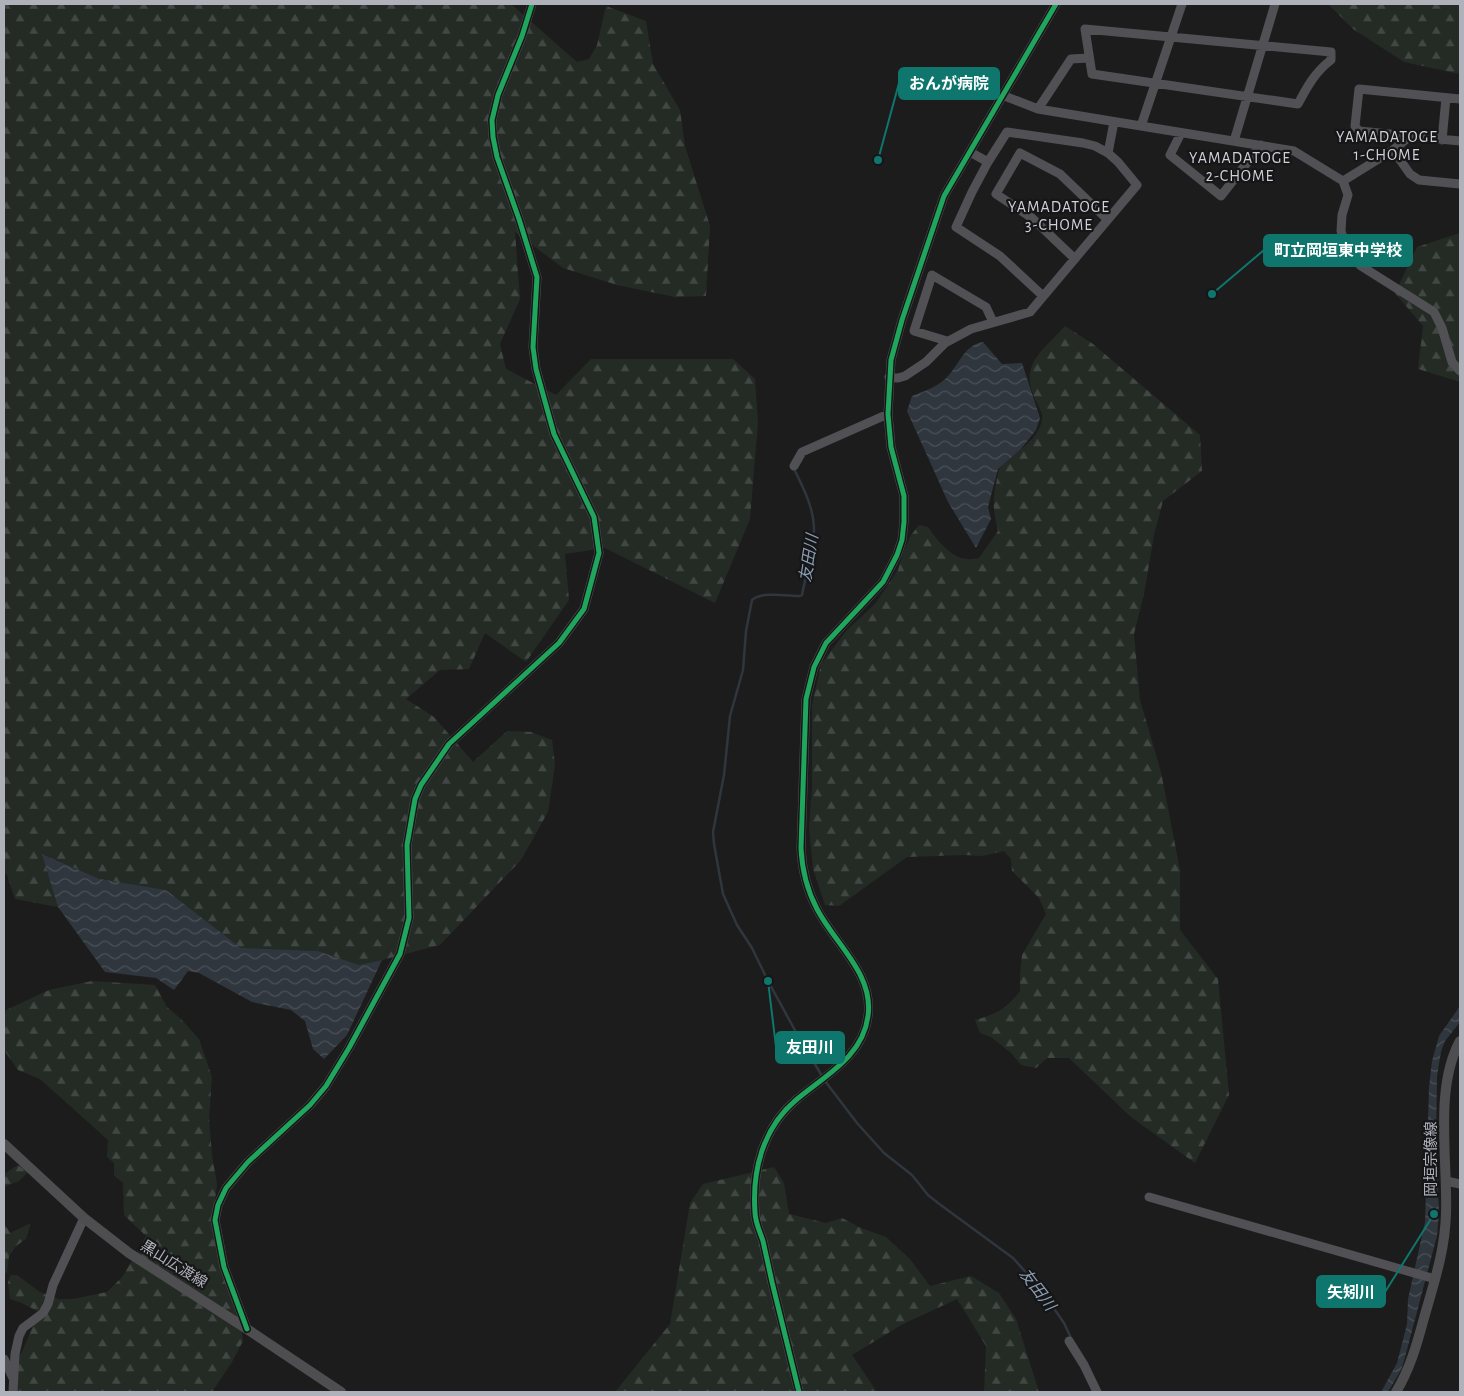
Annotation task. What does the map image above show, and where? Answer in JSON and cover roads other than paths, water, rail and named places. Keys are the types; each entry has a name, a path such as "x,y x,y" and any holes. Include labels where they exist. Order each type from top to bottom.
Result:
{"main road":[{"name":"岡垣宗像線","path":"1396,1392 1411,1362 1436,1279 1445,1233 1446,1089 1450,1064 1460,1041"},
{"name":"黒山広渡線","path":"4,1144 84,1218 129,1253 341,1392"}],"street":[{"path":"247,1329 224,1267 215,1220 218,1205 226,1188 248,1162 310,1105 326,1086 400,954 409,918 407,845 415,799 421,785 449,744 559,642 584,609 599,553 594,517 554,434 536,369 534,347 537,277 520,219 497,157 493,137 492,120 498,95 522,36 532,4"},
{"path":"799,1392 755,1214 755,1177 763,1146 772,1127 794,1101 846,1061 859,1044 868,1016 866,987 858,970 818,910 802,869 800,848 806,699 814,667 826,643 883,582 897,556 902,540 904,496 892,447 888,414 889,377 891,360 902,320 929,237 944,196 1056,4"},
{"path":"1141,126 1182,4"},
{"path":"1234,141 1275,4"},
{"path":"1085,28 1172,36 1263,45 1331,52 1331,60 1312,78 1298,104 1092,74 1085,28"},
{"path":"1038,109 1071,59 1090,58"},
{"path":"1460,99 1359,88 1355,126 1359,131 1460,141"},
{"path":"1002,95 1038,109 1294,150 1344,181 1348,195 1342,214 1341,231 1348,253 1361,266 1434,312 1440,320 1452,362 1460,372"},
{"path":"1442,140 1446,98"},
{"path":"1108,153 1114,122"},
{"path":"889,377 898,378 905,376 926,362 947,341 971,329 1030,312 1137,184 1118,162 1108,153 1095,146 1007,132 988,162 956,227 1000,256 1043,296"},
{"path":"1181,133 1170,155 1221,196 1261,145"},
{"path":"1344,181 1409,137"},
{"path":"1392,150 1410,174 1419,180 1460,184"},
{"path":"970,152 988,162"},
{"path":"1075,259 1032,218 996,194 1020,153 1060,174 1107,220"},
{"path":"947,341 914,331 932,275 986,307 993,322"},
{"path":"794,466 802,452 888,414"},
{"path":"1446,1181 1460,1184"},
{"path":"1149,1197 1436,1279"},
{"path":"13,1392 14,1354 19,1336 23,1328 43,1313 48,1304 52,1285 84,1218"},
{"path":"1069,1341 1084,1365 1097,1392"},
{"path":"4,1359 13,1378"}],"water":[{"path":"983,342 1002,364 1022,363 1040,418 1036,430 1021,449 998,469 988,507 991,519 976,548 948,502 907,411 912,396 940,383 949,375 971,347"},
{"path":"42,854 100,879 166,890 241,948 318,951 359,965 382,960 347,1035 324,1059 313,1049 305,1021 291,1010 252,1002 199,973 188,971 174,990 156,978 105,972 58,907"},
{"path":"1460,1006 1460,1022 1445,1041 1437,1076 1436,1145 1439,1212 1437,1236 1401,1370 1388,1392 1381,1392 1397,1363 1407,1324 1408,1299 1425,1222 1429,1087 1432,1061 1439,1036"}],"waterway":[{"name":"友田川","path":"795,471 805,492 814,522 811,554 802,595 768,595 756,597 752,600 746,631 743,670 730,716 724,775 713,832 723,894 737,925 752,948 768,981 822,1076"},
{"name":"友田川","path":"825,1081 857,1123 884,1153 912,1175 928,1195 1013,1258 1039,1287 1064,1323 1072,1340"}],"place":[{"name":"おんが病院","path":"878,160"},
{"name":"町立岡垣東中学校","path":"1212,294"},
{"name":"友田川","path":"768,981"},
{"name":"矢矧川","path":"1434,1214"}],"district":[{"name":"YAMADATOGE 1-CHOME","path":"1387,145"},
{"name":"YAMADATOGE 2-CHOME","path":"1240,166"},
{"name":"YAMADATOGE 3-CHOME","path":"1059,215"}]}
